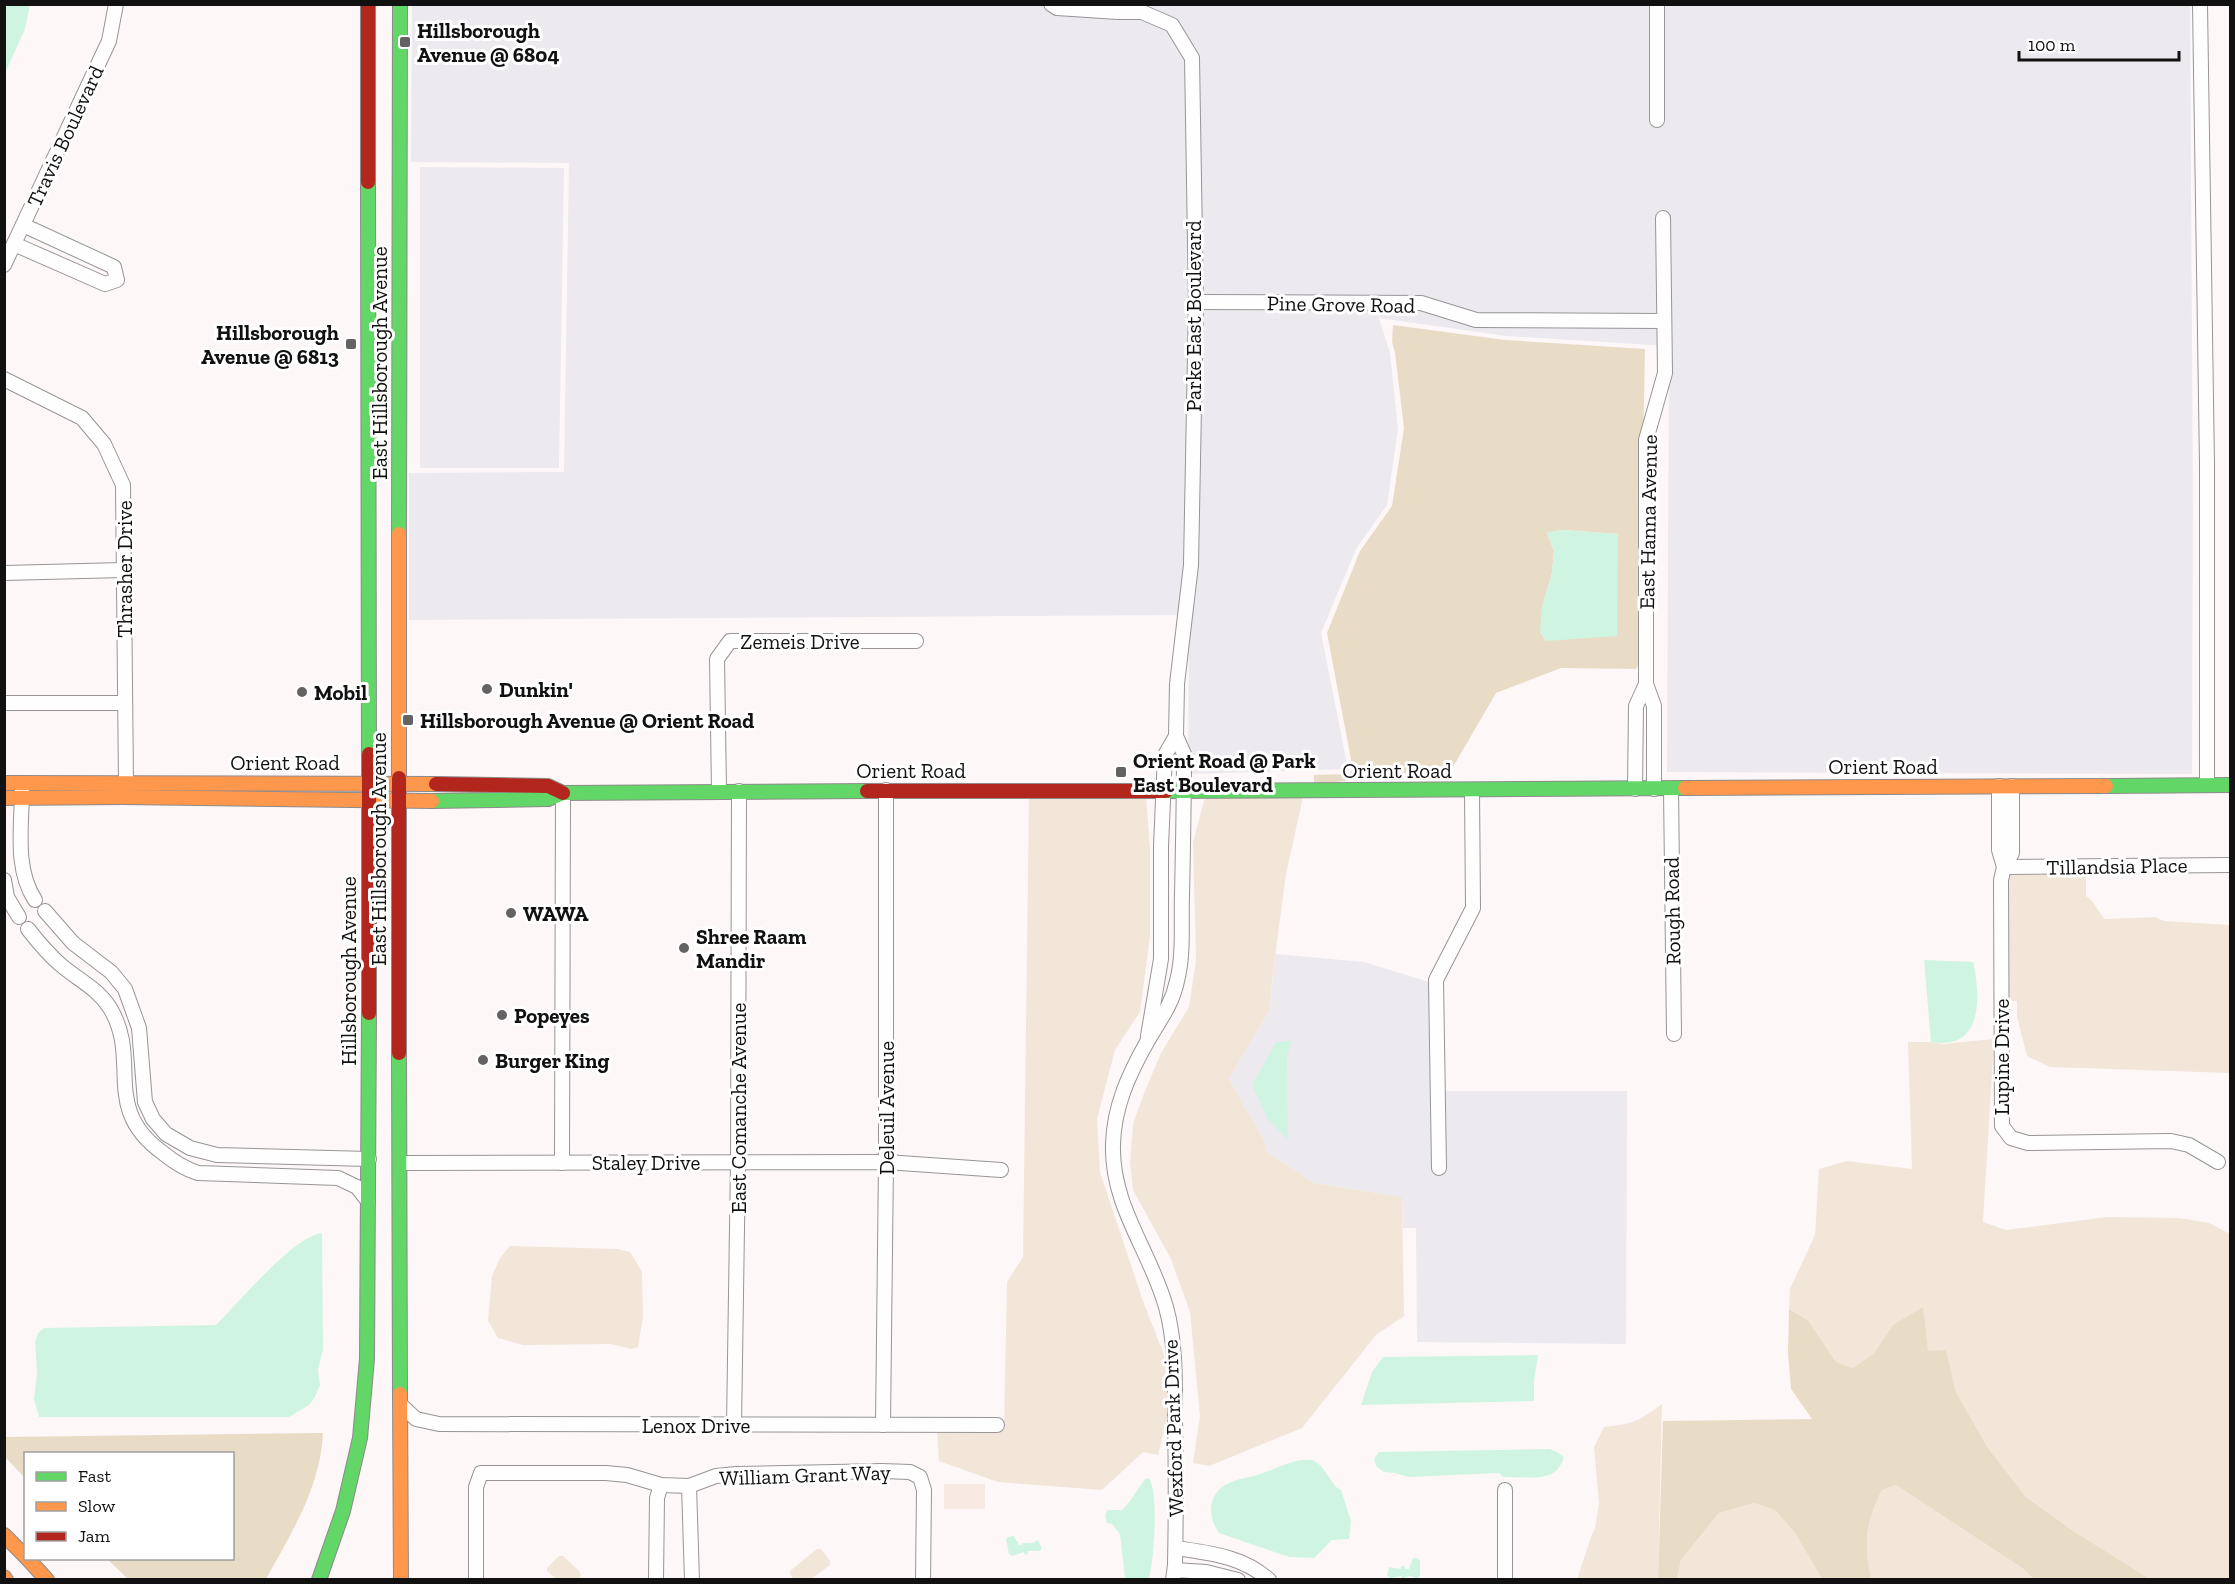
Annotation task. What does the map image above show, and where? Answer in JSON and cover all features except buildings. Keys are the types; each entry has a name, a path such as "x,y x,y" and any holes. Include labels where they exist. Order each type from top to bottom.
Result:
{"main road":[{"name":"East Hillsborough Avenue","path":"368,4 384,152 384,377 369,783"},
{"name":"East Hillsborough Avenue","path":"400,4 384,152 384,377 399,783 401,1536"},
{"name":"Orient Road","path":"4,783 399,783 548,786 563,793"},
{"name":"Hillsborough Avenue","path":"319,1580 343,1511 360,1438 367,1359 369,783"},
{"name":"Orient Road","path":"4,798 122,797 399,802 548,799 563,793 719,791 1184,792 2230,785"},
{"path":"369,1022 379,1060 383,1141 400,1163"},
{"path":"369,1159 384,1175 389,1191 392,1266 400,1297"},
{"path":"4,1535 24,1556"},
{"path":"401,1536 401,1580"},
{"path":"401,1536 406,1580"},
{"path":"28,1560 47,1580"}],"street":[{"name":"Travis Boulevard","path":"4,265 109,41 116,4"},
{"name":"Parke East Boulevard","path":"1051,4 1057,8 1142,12 1172,25 1192,58 1196,302 1191,565 1177,684 1176,736 1184,754 1184,792"},
{"path":"1657,4 1657,120"},
{"path":"2200,4 2207,465 2207,785"},
{"name":"East Hanna Avenue","path":"1654,789 1654,706 1646,684 1646,440 1665,373 1663,218"},
{"path":"14,244 105,284 117,280 114,267 23,225"},
{"name":"Pine Grove Road","path":"1196,302 1421,303 1476,320 1664,321"},
{"name":"Thrasher Drive","path":"4,379 82,418 104,444 123,485 126,784"},
{"path":"4,573 123,570"},
{"name":"Zemeis Drive","path":"719,791 717,658 730,641 916,641"},
{"name":"East Hanna Avenue","path":"1635,789 1636,706 1646,684"},
{"path":"4,704 125,703"},
{"name":"Parke East Boulevard","path":"1163,792 1166,755 1176,736"},
{"path":"21,783 21,861 25,881 35,900"},
{"name":"Lupine Drive","path":"2005,786 1999,850 2004,867 2001,880 2000,1117 2002,1126 2018,1142 2171,1141 2189,1145 2218,1162"},
{"name":"Rough Road","path":"1671,789 1674,1034"},
{"name":"Deleuil Avenue","path":"883,1425 886,790"},
{"path":"1439,1168 1436,980 1473,908 1472,790"},
{"name":"East Comanche Avenue","path":"734,1425 738,1162 739,791"},
{"name":"Wexford Park Drive","path":"1148,1041 1161,958 1163,792"},
{"name":"Wexford Park Drive","path":"1174,1575 1176,1548 1175,1374 1172,1344 1166,1307 1154,1273 1118,1192 1113,1154 1115,1119 1125,1085 1148,1041 1170,1007 1178,980 1181,945 1184,792"},
{"path":"562,1163 563,793"},
{"name":"Tillandsia Place","path":"2004,867 2230,865"},
{"path":"4,880 7,897 19,916"},
{"path":"45,911 73,943 111,972 125,989 139,1028 145,1102 153,1119 166,1134 190,1148 217,1155 369,1159"},
{"path":"28,929 62,966 93,988 112,1011 121,1034 126,1101 138,1130 147,1141 187,1170 198,1173 338,1178 357,1187 369,1203"},
{"name":"Staley Drive","path":"400,1163 886,1162 1001,1170"},
{"name":"Lenox Drive","path":"401,1405 416,1419 439,1424 998,1425"},
{"name":"William Grant Way","path":"477,1580 476,1487 481,1473 606,1473 627,1475 660,1485 689,1486 716,1476 736,1474 910,1472 920,1477 924,1490 923,1580"},
{"path":"656,1580 657,1498 660,1485"},
{"path":"689,1486 692,1580"},
{"path":"1505,1491 1505,1580"},
{"path":"1176,1548 1239,1560 1269,1580"},
{"path":"1174,1575 1206,1572 1238,1580"}],"shaded area":[{"path":"5,4 30,5 25,29 5,73"},
{"path":"412,5 2190,5 2192,774 1667,772 1669,346 1506,336 1379,318 1390,353 1398,429 1387,505 1356,549 1321,633 1348,769 1188,774 1189,615 409,620 409,473 564,472 569,163 411,162"},
{"path":"420,167 564,168 559,468 420,468"},
{"path":"1393,325 1505,340 1645,349 1639,664 1636,669 1561,668 1496,693 1453,767 1314,785 1314,775 1348,774 1353,770 1327,633 1360,551 1392,506 1404,428 1392,342","holes":["1562,530 1618,534 1542,607 1552,573 1554,551 1547,533"]},
{"path":"1562,530 1618,534 1617,636 1546,641 1540,633 1542,607 1552,573 1554,551 1547,532"},
{"path":"1029,797 1146,797 1150,849 1150,936 1140,1012 1115,1050 1097,1119 1100,1172 1143,1301 1164,1355 1169,1410 1158,1455 1143,1452 1102,1490 998,1482 939,1461 937,1430 1004,1430 1007,1282 1023,1257"},
{"path":"1205,797 1303,797 1286,874 1270,1009 1229,1079 1264,1140 1267,1152 1314,1183 1402,1197 1404,1316 1376,1335 1302,1428 1209,1466 1193,1463 1200,1416 1190,1312 1171,1259 1133,1190 1130,1162 1133,1124 1143,1096 1161,1053 1189,1007 1196,961 1193,842"},
{"path":"2086,874 2086,896 2105,919 2155,917 2164,921 2230,925 2230,1073 2050,1067 2027,1056 2017,1017 2017,1001 2007,1001 2008,875"},
{"path":"1275,954 1364,962 1429,982 1433,1173 1445,1173 1443,1055 1446,1091 1627,1091 1626,1344 1417,1342 1416,1228 1403,1228 1402,1197 1314,1183 1267,1152 1264,1140 1229,1079 1270,1009"},
{"path":"1924,960 1973,962 1977,991 1974,1019 1969,1030 1961,1038 1948,1043 1931,1042"},
{"path":"1994,1039 1983,1222 2006,1230 2107,1217 2179,1218 2209,1223 2230,1234 2230,1579 2150,1579 2072,1530 2026,1497 1988,1448 1956,1392 1946,1351 1928,1352 1893,1325 1874,1353 1853,1368 1836,1362 1808,1320 1789,1309 1790,1289 1815,1235 1819,1169 1847,1161 1912,1169 1908,1042 1943,1044"},
{"path":"1291,1041 1287,1059 1288,1140 1268,1119 1252,1085 1276,1042"},
{"path":"322,1233 323,1349 318,1370 320,1385 309,1405 289,1417 39,1417 34,1399 37,1374 35,1342 38,1333 44,1328 216,1325 282,1257 297,1245"},
{"path":"510,1246 617,1249 630,1252 642,1272 643,1316 638,1347 631,1349 611,1344 523,1345 498,1338 488,1321 492,1276 500,1258"},
{"path":"1923,1307 1928,1351 1946,1350 1956,1392 1988,1448 2026,1497 2072,1530 2150,1579 2034,1579 2022,1568 1896,1485 1882,1490 1869,1524 1867,1555 1871,1579 1822,1579 1795,1533 1775,1510 1754,1503 1719,1513 1681,1560 1677,1579 1658,1579 1663,1421 1812,1419 1791,1389 1788,1353 1789,1309 1808,1320 1836,1362 1853,1368 1874,1353 1893,1325"},
{"path":"1538,1355 1534,1401 1361,1405 1372,1372 1383,1357"},
{"path":"1662,1404 1658,1579 1577,1580 1595,1528 1599,1504 1594,1447 1604,1427 1636,1421"},
{"path":"323,1433 321,1453 311,1491 266,1579 128,1579 108,1560 234,1560 234,1452 24,1452 24,1477 5,1457 5,1437"},
{"path":"1550,1449 1564,1457 1560,1466 1548,1475 1531,1478 1503,1477 1499,1473 1409,1477 1384,1472 1376,1466 1374,1459 1379,1452"},
{"path":"1301,1460 1313,1460 1321,1466 1336,1487 1341,1490 1351,1521 1349,1539 1332,1540 1314,1558 1289,1557 1219,1533 1211,1510 1212,1502 1219,1490 1237,1480"},
{"path":"1149,1478 1155,1511 1153,1558 1149,1579 1125,1579 1120,1534 1112,1524 1107,1523 1105,1515 1108,1510 1122,1510 1145,1479"},
{"path":"944,1484 985,1484 985,1509 944,1509"},
{"path":"1896,1485 2022,1568 2034,1579 1871,1580 1867,1555 1869,1524 1882,1490"},
{"path":"1754,1503 1775,1510 1795,1533 1822,1579 1677,1580 1681,1560 1719,1513"},
{"path":"1014,1536 1019,1545 1038,1540 1042,1548 1040,1551 1028,1551 1025,1555 1024,1552 1012,1556 1009,1554 1006,1539"},
{"path":"817,1549 821,1549 830,1561 830,1565 811,1579 794,1579 790,1571"},
{"path":"559,1556 563,1556 580,1572 581,1576 578,1579 556,1579 547,1571 547,1568"},
{"path":"1413,1558 1420,1561 1420,1576 1417,1578 1410,1576 1401,1579 1401,1576 1390,1578 1387,1575 1389,1567 1401,1569 1401,1566 1405,1566 1405,1569 1409,1569"}],"traffic: fast":[{"path":"399,534 400,4"},
{"path":"368,182 369,754"},
{"path":"2106,786 2230,785"},
{"path":"1166,791 1685,788"},
{"path":"432,801 548,799 563,793 867,791"},
{"path":"319,1580 343,1511 360,1438 367,1359 369,1013"},
{"path":"399,1053 400,1394"}],"traffic: slow":[{"path":"399,534 399,778"},
{"path":"4,783 436,784"},
{"path":"1685,788 2106,786"},
{"path":"4,798 122,797 432,801"},
{"path":"400,1394 401,1580"},
{"path":"4,1535 24,1555"},
{"path":"29,1560 47,1580"}],"traffic: jam":[{"path":"368,4 368,182"},
{"path":"369,754 369,1013"},
{"path":"399,778 399,1053"},
{"path":"436,784 548,786 563,793"},
{"path":"867,791 1166,791"}],"place":[{"name":"Hillsborough Avenue @ 6804","path":"405,42"},
{"name":"Hillsborough Avenue @ 6813","path":"351,344"},
{"name":"Dunkin'","path":"487,689"},
{"name":"Mobil","path":"302,692"},
{"name":"Hillsborough Avenue @ Orient Road","path":"408,720"},
{"name":"Orient Road @ Park East Boulevard","path":"1121,772"},
{"name":"WAWA","path":"511,913"},
{"name":"Shree Raam Mandir","path":"684,948"},
{"name":"Popeyes","path":"502,1015"},
{"name":"Burger King","path":"483,1060"}]}
